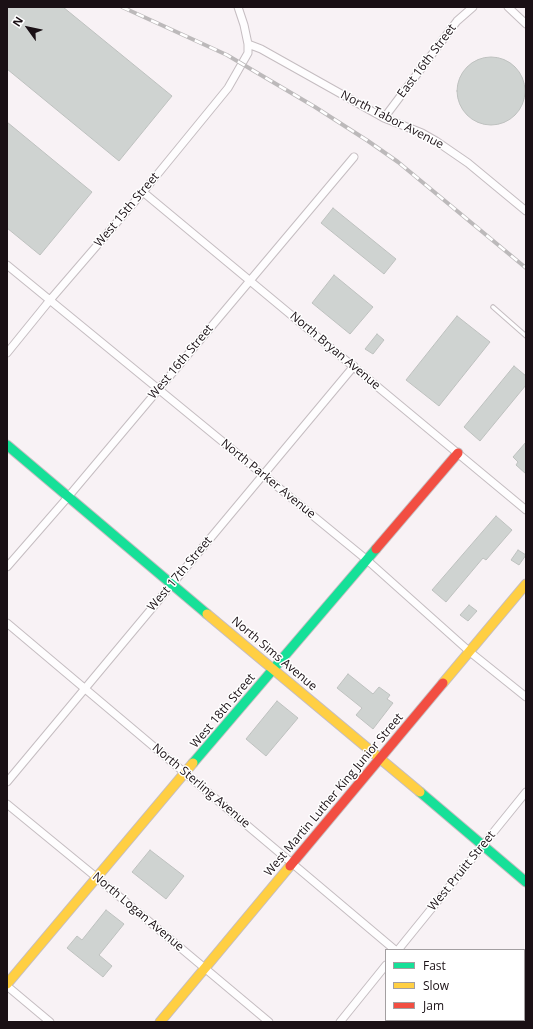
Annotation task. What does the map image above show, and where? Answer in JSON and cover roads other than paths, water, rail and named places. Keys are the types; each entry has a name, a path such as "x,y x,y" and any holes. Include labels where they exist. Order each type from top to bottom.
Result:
{"street":[{"path":"238,7 248,44"},
{"name":"East 16th Street","path":"384,118 457,21 473,7"},
{"path":"508,7 526,24"},
{"name":"West 15th Street","path":"7,353 50,300 143,192 228,88 248,53 248,44"},
{"name":"North Tabor Avenue","path":"248,44 384,118 436,140 468,163 526,211"},
{"name":"West 16th Street","path":"7,567 354,157"},
{"name":"North Bryan Avenue","path":"143,192 526,510"},
{"name":"North Parker Avenue","path":"7,265 367,560 470,652 526,697"},
{"name":"West 17th Street","path":"7,782 354,366"},
{"name":"North Sims Avenue","path":"7,445 526,882"},
{"name":"West 18th Street","path":"7,985 96,877 458,453"},
{"name":"West Martin Luther King Junior Street","path":"160,1022 526,584"},
{"name":"North Sterling Avenue","path":"7,623 186,772 292,864 396,949"},
{"name":"West Pruitt Street","path":"398,949 526,792"},
{"name":"North Logan Avenue","path":"7,804 269,1022"},
{"path":"340,1022 385,966"},
{"path":"7,985 50,1022"}],"lane":[{"path":"494,308 526,336"}],"railway":[{"path":"122,7 227,55 315,107 368,141 398,162 526,268"}]}
